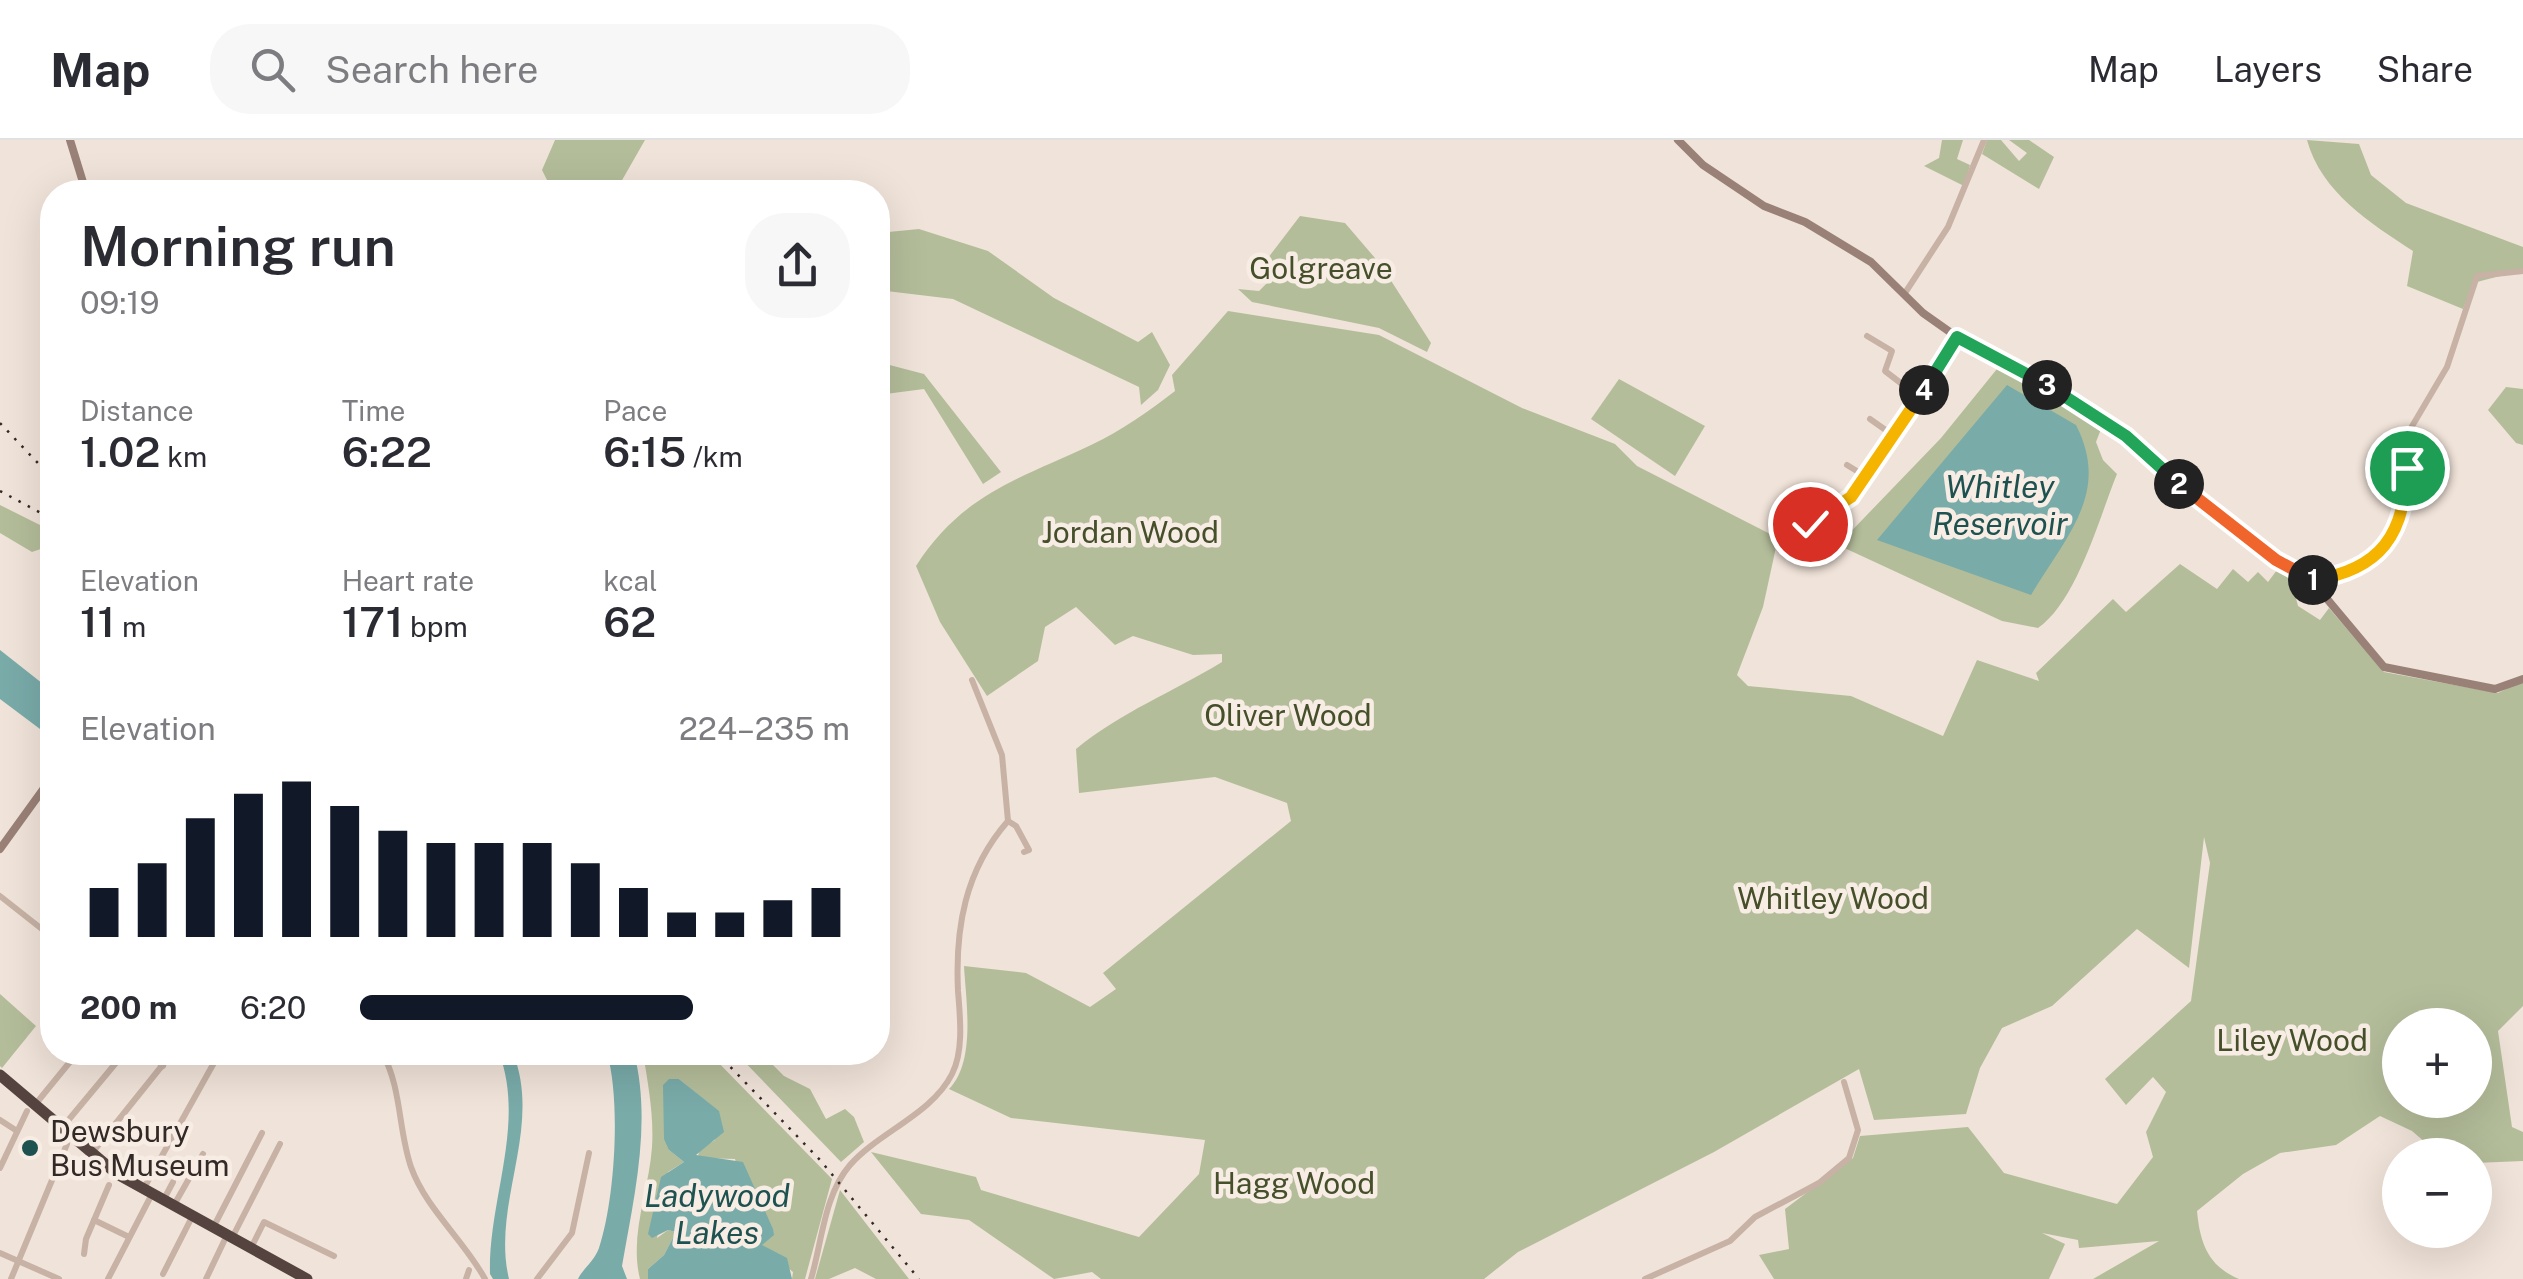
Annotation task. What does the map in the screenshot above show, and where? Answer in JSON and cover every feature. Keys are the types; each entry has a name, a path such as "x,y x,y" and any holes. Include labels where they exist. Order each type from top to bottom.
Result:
{"highway":[{"path":"0,1075 30,1109 90,1155 307,1279"}],"street":[{"path":"70,140 82,180"},
{"path":"1678,140 1703,165 1764,206 1805,222 1871,262 1923,313 1957,337 2090,410 2276,560 2312,580 2384,667 2495,689 2523,679"},
{"path":"1905,293 1948,227 1984,140"},
{"path":"2312,580 2343,576 2390,543 2406,499 2412,428 2447,367 2477,276 2523,271"},
{"path":"1867,336 1892,351 1886,371 1920,396"},
{"path":"1778,538 1841,505 1894,436 1957,337"},
{"path":"1870,419 1894,436"},
{"path":"1846,465 1866,476"},
{"path":"811,1279 833,1192 852,1163 942,1089 953,1072 960,1020 956,952 966,895 982,854 1008,821 1002,755 972,680"},
{"path":"0,849 40,794"},
{"path":"1008,821 1016,826 1029,850 1024,852"},
{"path":"0,896 40,928"},
{"path":"0,1168 30,1109 67,1065"},
{"path":"60,1130 113,1065"},
{"path":"158,1197 214,1065"},
{"path":"388,1065 397,1085 410,1164 486,1279"},
{"path":"90,1155 163,1066"},
{"path":"1644,1279 1730,1242 1755,1217 1819,1182 1849,1158 1858,1130 1844,1082"},
{"path":"0,1120 17,1132"},
{"path":"214,1227 262,1134"},
{"path":"11,1279 68,1144"},
{"path":"206,1279 280,1144"},
{"path":"537,1279 572,1233 589,1153"},
{"path":"158,1197 204,1154"},
{"path":"108,1279 129,1237 173,1182"},
{"path":"84,1254 109,1186"},
{"path":"164,1274 193,1216"},
{"path":"94,1220 129,1237"},
{"path":"251,1248 264,1222 334,1256"},
{"path":"0,1253 59,1279"},
{"path":"466,1279 469,1270"}],"green space":[{"path":"555,140 645,140 622,180 547,180 542,170"},
{"path":"1942,140 1963,140 1957,159 1970,165 1964,186 1924,166 1939,158"},
{"path":"1987,140 2001,140 2019,161 2027,153 2009,140 2029,140 2054,157 2039,189 1982,154"},
{"path":"2307,140 2359,144 2371,175 2406,203 2523,247 2523,270 2473,283 2463,309 2407,286 2413,251 2335,191 2314,159"},
{"name":"Golgreave","path":"1300,216 1345,223 1381,265 1431,343 1427,352 1379,328 1252,302 1238,289 1259,291 1270,280 1258,271"},
{"path":"919,229 988,251 1054,298 1138,342 1152,332 1170,365 1158,390 1141,405 1139,387 953,299 890,291 890,232"},
{"path":"1228,311 1379,335 1522,408 1615,444 1637,466 1778,538 1763,607 1737,675 1748,686 1851,696 1943,736 1977,660 2039,681 2036,673 2113,599 2126,612 2180,564 2217,589 2233,569 2248,582 2258,572 2268,582 2280,566 2289,571 2298,606 2320,620 2329,608 2384,672 2498,693 2523,681 2523,1006 2498,1031 2512,1127 2523,1132 2523,1161 2492,1162 2492,1138 2420,1138 2384,1118 2492,1118 2492,1008 2382,1008 2382,1117 2336,1145 2280,1153 2243,1174 2197,1211 2208,1252 2228,1274 2239,1279 2093,1279 2159,1241 2079,1248 2078,1240 2042,1233 2065,1244 2049,1279 1774,1279 1759,1255 1789,1249 1785,1209 1853,1158 1860,1136 1968,1127 2004,1173 2117,1204 2153,1157 2146,1132 2166,1092 2153,1077 2126,1105 2105,1079 2191,1001 2210,863 2204,837 2189,968 2137,929 2052,1006 2002,1028 1980,1068 1966,1114 1874,1120 1859,1069 1714,1152 1518,1252 1484,1279 1101,1279 1092,1272 1054,1279 969,1220 921,1214 871,1152 976,1177 981,1190 1139,1237 1199,1174 1205,1140 1011,1118 949,1089 966,1048 964,966 1026,973 1090,1007 1116,989 1103,973 1291,821 1287,803 1215,777 1079,793 1076,749 1129,713 1222,662 1222,654 1193,655 1133,636 1115,645 1076,607 1045,627 1038,661 987,696 940,622 916,566 934,542 973,505 1016,479 1102,439 1175,391 1172,375"},
{"name":"Whitley Reservoir","path":"2001,364 2103,424 2096,442 2103,460 2117,474 2075,579 2052,615 2038,628 2002,621 1838,545 1941,438"},
{"path":"890,365 924,374 1001,472 983,484 924,389 890,393"},
{"path":"1619,379 1705,426 1675,476 1591,419"},
{"path":"2506,387 2523,389 2523,445 2516,443 2488,410"},
{"path":"0,505 40,525 40,549 32,552 0,533"},
{"path":"0,994 36,1026 2,1068 0,1066"},
{"path":"645,1065 721,1065 832,1179 805,1279 792,1279 793,1272 760,1245 735,1159 698,1158 699,1150 715,1140 719,1112 679,1079 669,1150 684,1162 668,1172 657,1238 668,1230 676,1232 664,1255 648,1269 648,1279 640,1279 637,1246 650,1164 650,1100"},
{"path":"748,1065 773,1065 784,1076 810,1089 826,1119 845,1109 854,1117 864,1142 841,1162"},
{"path":"840,1190 909,1279 876,1279 855,1268 829,1279 815,1279"}],"water":[{"name":"Whitley Reservoir","path":"2007,385 2076,425 2086,449 2089,472 2080,513 2031,595 1877,540"},
{"path":"0,650 40,682 40,729 0,699"},
{"path":"502,1065 516,1065 522,1109 506,1223 509,1279 493,1279 491,1246 509,1107"},
{"path":"609,1065 636,1065 639,1079 639,1160 622,1266 627,1279 578,1279 599,1248 609,1204 615,1123"},
{"name":"Ladywood Lakes","path":"669,1079 679,1079 719,1111 724,1132 696,1155 743,1162 773,1229 774,1235 762,1245 787,1258 792,1279 648,1279 648,1269 664,1255 676,1232 668,1230 652,1238 648,1234 661,1177 684,1162 669,1150 664,1139 663,1085"}],"railway":[{"path":"0,423 40,465"},
{"path":"0,491 40,513"},
{"path":"729,1065 820,1160 919,1279"}],"place":[{"name":"Dewsbury Bus Museum","path":"30,1148"}],"route":[{"path":"1810,524 1819,514 1851,497 1957,337 2090,410 2276,560 2312,580 2343,576 2390,543 2406,499 2407,468"}],"park label":[{"name":"Jordan Wood","path":"1130,532"},
{"name":"Oliver Wood","path":"1288,715"},
{"name":"Whitley Wood","path":"1833,898"},
{"name":"Liley Wood","path":"2292,1040"},
{"name":"Hagg Wood","path":"1294,1183"}]}
